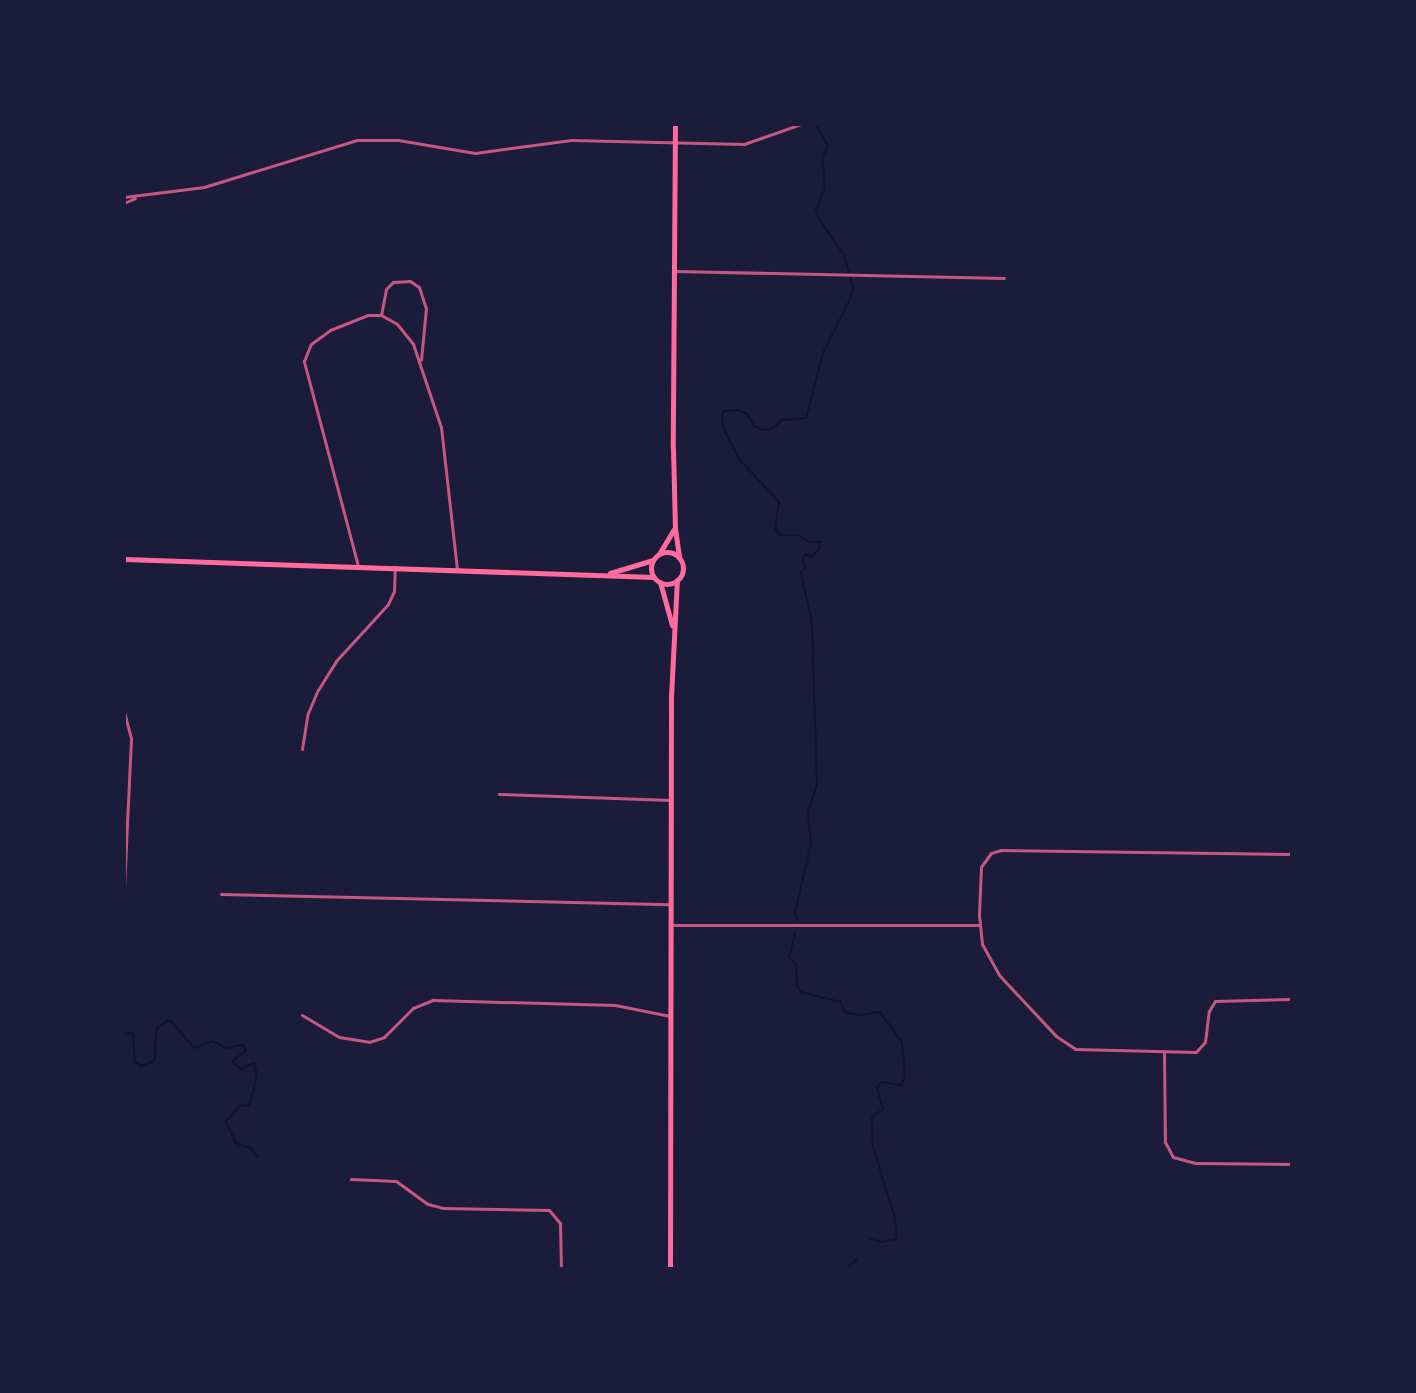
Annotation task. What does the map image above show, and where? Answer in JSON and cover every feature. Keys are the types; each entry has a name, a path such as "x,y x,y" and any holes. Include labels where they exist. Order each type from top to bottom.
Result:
{"main road":[{"path":"670,1269 673,626 677,580 683,570 675,528 675,124"},
{"path":"609,573 653,560 675,528"},
{"path":"659,555 670,553 679,558"},
{"path":"124,559 609,573 654,577 660,582 673,626"},
{"path":"653,560 654,577"},
{"path":"660,582 677,580"}],"street":[{"path":"124,200 204,187 357,140 398,140 475,153 571,140 744,144 801,124"},
{"path":"674,271 1004,278"},
{"path":"381,315 386,289 393,282 410,281 419,287 426,308 421,363"},
{"path":"358,566 304,361 311,344 330,330 368,315 381,315 408,337 421,363 445,443 457,570"},
{"path":"302,749 308,713 318,690 336,661 388,604 394,591 395,567"},
{"path":"124,712 131,739 124,888"},
{"path":"499,794 671,800"},
{"path":"1292,854 1001,850 991,853 981,867 979,925 982,944 999,975 1063,1042 1075,1049 1164,1052 1200,1049 1205,1042 1211,1005 1221,998 1292,999"},
{"path":"221,894 670,904"},
{"path":"670,925 979,925"},
{"path":"302,1015 339,1037 369,1042 384,1037 420,1003 433,1000 615,1005 670,1016"},
{"path":"1164,1052 1165,1142 1173,1157 1195,1163 1292,1164"},
{"path":"351,1179 396,1181 428,1204 443,1208 549,1210 560,1223 561,1269"}],"waterway":[{"path":"797,920 795,913 811,843 808,812 817,785 812,622 801,573 805,567 802,560 806,554 812,557 819,549 820,542 810,542 798,535 780,535 775,529 779,502 739,459 724,430 722,417 724,411 738,410 747,414 754,426 764,430 773,428 782,420 806,418 823,353 850,299 853,287 844,255 819,219 816,209 825,189 822,157 828,146 816,124"},
{"path":"795,934 789,958 796,963 797,986 801,992 841,1002 844,1012 860,1015 880,1012 902,1042 905,1077 901,1085 882,1082 877,1087 883,1109 872,1117 873,1146 895,1219 897,1239 882,1242 870,1239"},
{"path":"124,1032 133,1034 135,1062 141,1066 154,1061 157,1028 167,1021 172,1022 194,1048 213,1041 226,1048 243,1045 246,1050 232,1062 242,1069 254,1063 257,1076 249,1105 240,1106 226,1121 236,1143 251,1148 258,1158"},
{"path":"847,1269 856,1260"}]}
